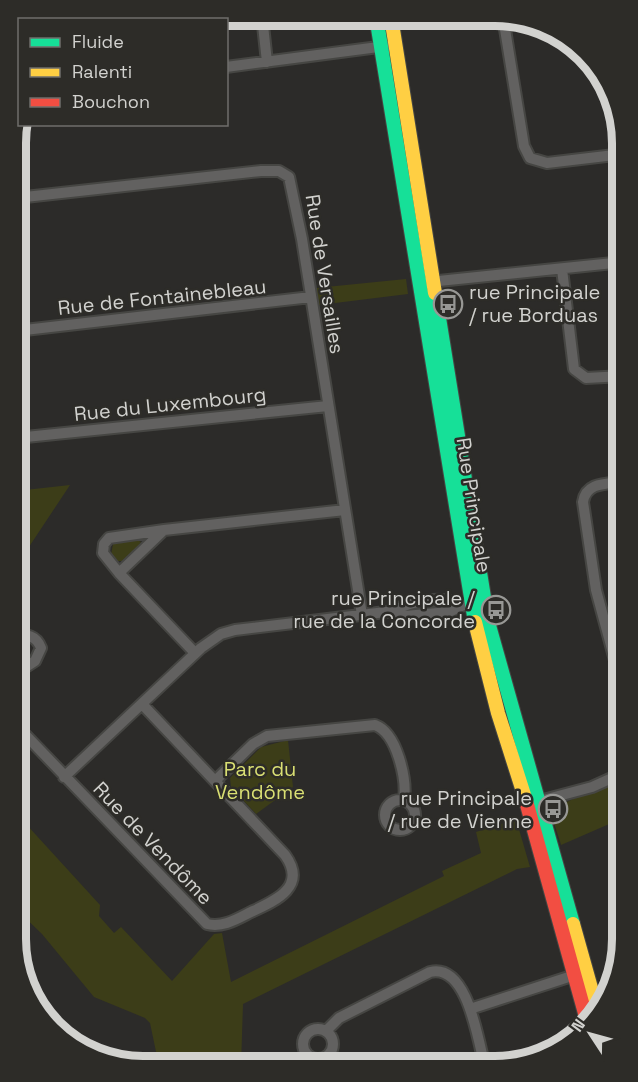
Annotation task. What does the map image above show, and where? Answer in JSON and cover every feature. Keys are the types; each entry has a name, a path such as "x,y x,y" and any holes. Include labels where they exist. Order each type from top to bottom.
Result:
{"street":[{"path":"263,26 267,62"},
{"name":"Rue Principale","path":"380,26 388,46 427,283 471,603 498,664 533,803 580,973 585,1004"},
{"name":"Rue Principale","path":"388,46 390,26"},
{"path":"505,27 522,136 528,156 536,162 547,163 612,155"},
{"path":"228,67 388,46"},
{"name":"Rue de Versailles","path":"26,197 261,171 281,172 289,177 311,297 362,615"},
{"path":"427,283 612,263"},
{"path":"562,270 574,369 586,378 612,376"},
{"name":"Rue de Fontainebleau","path":"26,330 311,297"},
{"name":"Rue du Luxembourg","path":"26,437 328,406"},
{"path":"612,484 594,486 587,490 583,502 598,600 612,650"},
{"path":"195,653 119,573 104,553 104,544 110,538 345,510"},
{"path":"119,573 164,530"},
{"path":"64,777 195,653 221,634 235,630 394,611 405,605 439,601 471,603"},
{"path":"26,636 39,642 41,648 35,661 26,667"},
{"name":"Rue de Vendôme","path":"26,736 200,919 213,926 222,925 280,898 290,885 293,874 285,855 142,704"},
{"path":"215,781 253,744 267,736 375,725 385,731 392,741 405,784 404,801"},
{"path":"533,803 592,787 612,778"},
{"path":"326,1031 339,1018 435,971 446,972 453,977 470,1009 482,1056"},
{"path":"470,1009 580,973"},
{"name":"Rue Principale","path":"580,973 594,1003"}],"green space":[{"path":"406,279 408,294 319,305 316,288"},
{"path":"70,485 26,551 26,490"},
{"path":"137,540 141,542 139,545 122,561 117,561 111,555 113,544"},
{"name":"Parc du Vendôme","path":"288,740 293,787 256,814 231,787 230,778 261,747"},
{"path":"612,785 612,823 561,845 553,813 572,800"},
{"path":"516,819 530,867 517,869 243,1004 241,1056 157,1056 150,1023 145,1018 94,997 42,934 26,919 26,824 100,905 99,916 114,933 121,927 172,981 214,934 222,933 231,982 444,876 442,871 481,853 476,832"}],"traffic: fast":[{"path":"378,26 475,622"},
{"path":"435,293 488,622 573,924"}],"traffic: slow":[{"path":"392,26 435,293"},
{"path":"475,622 498,713 526,801"},
{"path":"573,924 595,1001"}],"traffic: jam":[{"path":"526,801 582,1004"}],"place":[{"name":"rue Principale / rue Borduas","path":"448,304"},
{"name":"rue Principale / rue de la Concorde","path":"496,610"},
{"name":"rue Principale / rue de Vienne","path":"553,809"}]}
